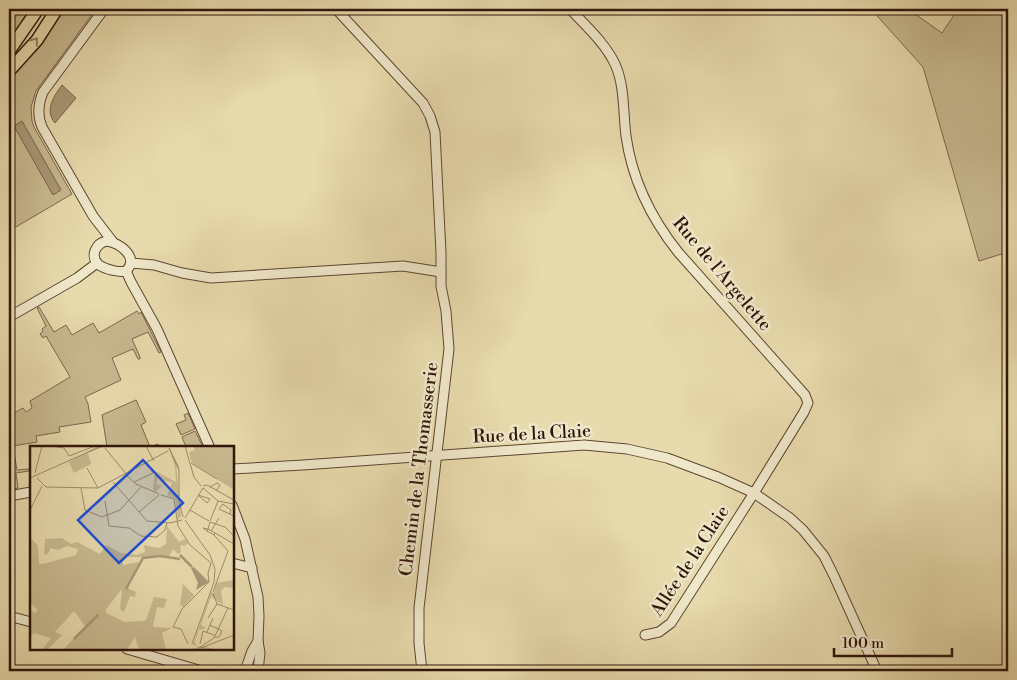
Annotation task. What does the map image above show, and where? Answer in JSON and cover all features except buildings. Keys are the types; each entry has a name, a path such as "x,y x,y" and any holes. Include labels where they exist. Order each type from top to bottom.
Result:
{"main road":[{"path":"9,51 38,9"},
{"path":"9,71 37,40 57,9"}],"street":[{"path":"104,9 44,92 38,108 39,118 42,127 93,216 113,242 131,257 129,267 131,282 157,329 209,446"},
{"name":"Chemin de la Thomasserie","path":"336,9 423,103 435,132 441,286 446,311 449,349 419,608 419,643 422,671"},
{"name":"Rue de l'Argelette","path":"570,9 609,52 616,67 621,83 626,137 632,163 645,201 659,227 678,252 805,395 808,403 804,412 754,493"},
{"path":"93,216 98,234 94,256 97,263 118,272 129,267 154,265 210,278 403,266 441,272"},
{"path":"97,246 104,241 113,242"},
{"path":"9,317 77,278 97,263"},
{"name":"Rue de la Claie","path":"234,469 584,445 627,450 667,458 754,493 790,518 803,530 824,556 877,671"},
{"path":"9,496 30,492"},
{"name":"Allée de la Claie","path":"645,635 664,630 671,623 754,493"},
{"path":"234,510 245,539 258,597 258,641 260,653 258,671"},
{"path":"234,564 252,568"},
{"path":"9,616 30,622"},
{"path":"243,671 258,641"},
{"path":"130,650 202,671"}],"shaded area":[{"path":"21,9 36,9 9,46 9,27"},
{"path":"61,9 96,9 36,91 31,107 34,127 72,194 9,231 9,75"},
{"path":"871,9 908,9 942,33 958,9 1008,9 1008,252 979,261 923,67"},
{"path":"62,85 76,98 55,123 50,113 50,108 53,98"},
{"path":"22,121 61,190 53,195 14,126"},
{"path":"39,307 54,332 66,325 72,335 93,323 99,333 137,311 139,314 141,312 161,352 159,353 148,332 132,339 140,359 138,359 133,349 112,358 121,380 85,397 91,422 59,427 60,432 36,436 37,442 13,446 17,470 29,469 29,471 16,473 18,488 9,490 9,416 23,408 26,412 32,408 30,401 70,377 46,336 43,338 40,334 46,326 37,308"},
{"path":"136,400 146,422 141,425 150,446 107,446 102,415"},
{"path":"188,413 195,429 181,435 176,424 186,420 184,415"},
{"path":"195,431 202,446 186,446 182,437"}]}
